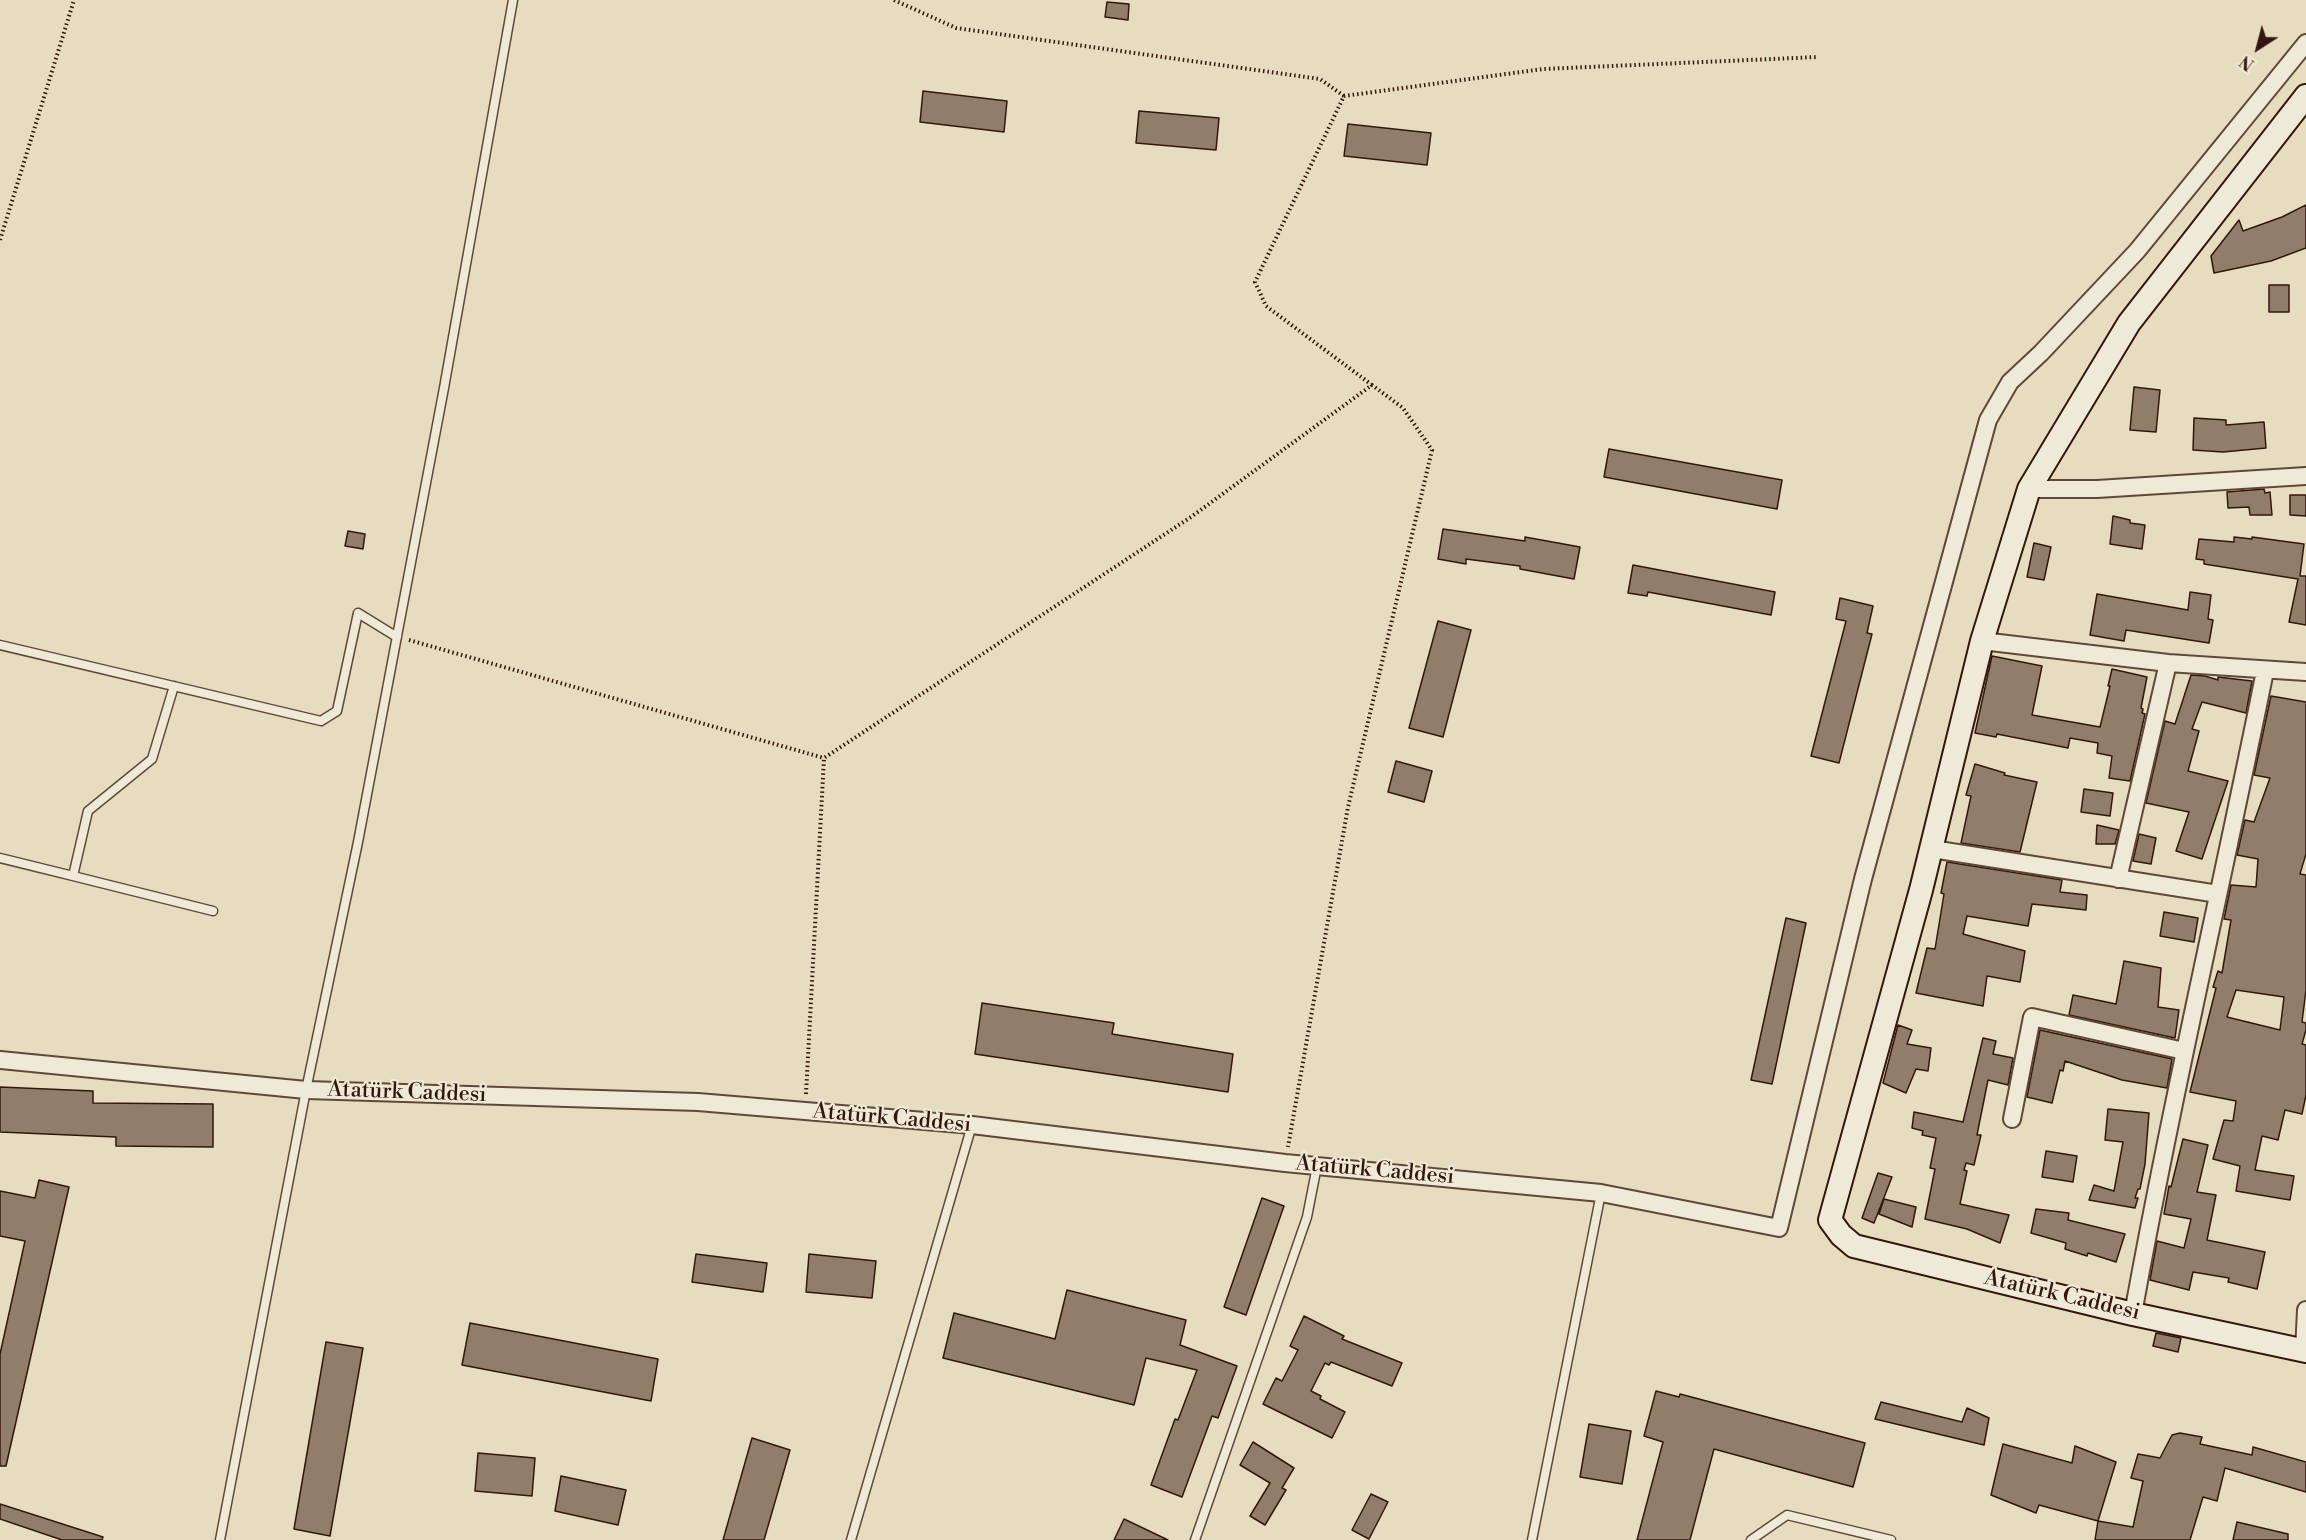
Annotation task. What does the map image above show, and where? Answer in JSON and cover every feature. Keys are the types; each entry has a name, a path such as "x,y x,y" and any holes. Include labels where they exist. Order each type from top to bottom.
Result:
{"street":[{"name":"Atatürk Caddesi","path":"0,1060 306,1090 698,1102 972,1125 1285,1163 1601,1193 1779,1228 1863,879 1989,420 2010,382 2041,353 2137,251 2306,43"},
{"path":"2218,894 1932,849 1982,641 2029,489 2129,324 2306,96"},
{"path":"2029,489 2097,489 2306,476"},
{"path":"1982,641 2168,663 2306,672"},
{"path":"2118,879 2168,663"},
{"path":"2133,1314 2184,1051 2235,822 2265,671"},
{"name":"Atatürk Caddesi","path":"1932,849 1830,1220 1840,1235 1854,1246 2133,1314 2305,1351"},
{"path":"2012,1119 2032,1017 2184,1051"},
{"path":"2305,1351 2306,1310"}],"lane":[{"path":"220,1540 306,1090 356,854 513,0"},
{"path":"0,645 321,720 337,711 358,613 397,637"},
{"path":"74,876 88,811 152,759 174,686"},
{"path":"0,858 213,910"},
{"path":"851,1540 972,1125"},
{"path":"1195,1540 1307,1217 1317,1166"},
{"path":"1532,1540 1601,1193"},
{"path":"1751,1540 1787,1515 1891,1540"}],"path":[{"path":"0,240 74,0"},
{"path":"894,0 956,28 1320,79 1344,96 1543,69 1818,57"},
{"path":"1285,1163 1348,807 1432,450 1403,408 1266,306 1255,282 1344,96"},
{"path":"397,637 824,758 1191,517 1372,385"},
{"path":"805,1111 824,758"}],"building":[{"path":"1107,2 1129,4 1128,20 1105,17"},
{"path":"923,91 1007,101 1004,132 920,122"},
{"path":"1139,111 1219,118 1216,150 1136,143"},
{"path":"1348,124 1431,133 1427,165 1344,156"},
{"path":"2306,205 2306,248 2271,261 2214,273 2211,256 2239,220 2243,231 2282,217"},
{"path":"2269,285 2289,285 2289,312 2269,312"},
{"path":"2134,387 2160,390 2156,432 2130,430"},
{"path":"2194,418 2226,420 2226,425 2264,422 2266,448 2223,452 2193,450"},
{"path":"1609,449 1782,480 1777,509 1604,477"},
{"path":"2264,489 2265,493 2270,492 2272,515 2250,515 2249,507 2228,508 2227,492"},
{"path":"2290,495 2306,495 2306,516 2290,515"},
{"path":"2113,516 2130,520 2130,523 2145,525 2142,549 2110,544"},
{"path":"1443,529 1525,541 1525,537 1580,547 1574,579 1520,569 1520,566 1466,559 1466,564 1438,559"},
{"path":"348,531 365,534 363,549 345,546"},
{"path":"2234,537 2304,544 2300,576 2306,576 2306,625 2289,622 2298,579 2204,564 2204,560 2196,559 2199,539 2234,542"},
{"path":"2034,543 2051,547 2044,580 2027,577"},
{"path":"1633,565 1775,592 1771,615 1648,592 1647,596 1628,593"},
{"path":"2190,592 2211,595 2208,619 2213,620 2209,643 2126,630 2124,641 2090,635 2097,594 2188,610"},
{"path":"1840,598 1873,606 1867,633 1872,634 1839,763 1811,756 1846,621 1836,619"},
{"path":"1438,621 1471,630 1443,737 1409,728"},
{"path":"1992,656 2042,666 2032,715 2100,727 2112,669 2147,677 2141,708 2142,713 2145,714 2130,781 2109,778 2112,756 2097,753 2098,743 2070,738 2068,748 1997,734 1996,737 1975,733"},
{"path":"2191,675 2218,680 2218,677 2252,681 2246,713 2202,702 2192,729 2199,731 2188,771 2228,781 2202,859 2176,851 2189,812 2146,803 2165,721 2175,724"},
{"path":"2271,696 2306,702 2306,854 2300,874 2306,875 2306,990 2302,1022 2306,1023 2306,1030 2302,1044 2306,1045 2306,1095 2302,1114 2285,1110 2278,1140 2262,1136 2255,1170 2294,1176 2290,1200 2236,1191 2240,1166 2213,1159 2224,1120 2233,1121 2236,1101 2190,1092 2216,988 2213,987 2218,971 2222,973 2231,920 2224,919 2231,885 2256,887 2258,859 2237,855 2245,820 2254,822 2270,778 2254,775","holes":["2236,990 2284,997 2280,1030 2227,1017"]},
{"path":"1396,761 1432,771 1424,802 1388,792"},
{"path":"1975,764 2005,773 2004,775 2037,782 2020,852 1961,843 1971,796 1966,795"},
{"path":"2084,789 2113,793 2110,816 2081,812"},
{"path":"2097,825 2119,830 2115,844 2096,844"},
{"path":"2139,834 2156,838 2151,864 2133,861"},
{"path":"1947,862 2062,880 2060,892 2087,895 2086,910 2032,904 2028,926 1967,916 1963,934 2025,951 2020,982 1987,976 1983,1006 1916,993 1927,948 1935,949"},
{"path":"2164,912 2198,918 2194,942 2160,936"},
{"path":"1786,918 1806,923 1772,1084 1751,1080"},
{"path":"2124,961 2161,968 2158,1007 2179,1010 2175,1038 2069,1015 2073,995 2116,1004"},
{"path":"982,1003 1114,1023 1112,1034 1233,1054 1228,1092 975,1054"},
{"path":"1898,1025 1912,1030 1907,1044 1931,1048 1928,1071 1916,1069 1906,1093 1883,1083"},
{"path":"2040,1030 2172,1059 2167,1088 2122,1080 2065,1061 2063,1071 2060,1070 2052,1103 2027,1097"},
{"path":"1983,1038 1996,1041 1993,1054 2013,1058 2008,1085 1988,1080 1977,1135 1981,1135 1974,1165 1966,1163 1964,1170 1967,1171 1960,1204 2009,1215 2000,1243 1967,1229 1925,1219 1935,1169 1930,1168 1936,1138 1922,1135 1923,1131 1912,1128 1914,1112 1963,1122"},
{"path":"0,1087 93,1091 93,1103 213,1104 213,1147 116,1146 116,1137 0,1132"},
{"path":"2108,1109 2149,1113 2145,1164 2140,1189 2135,1198 2138,1198 2135,1208 2089,1200 2094,1185 2114,1191 2123,1142 2105,1140"},
{"path":"2183,1139 2208,1145 2197,1192 2216,1195 2207,1240 2265,1252 2257,1289 2228,1282 2229,1278 2193,1272 2189,1290 2150,1280 2157,1241 2184,1248 2191,1219 2164,1214 2169,1186 2171,1187"},
{"path":"2046,1151 2077,1156 2073,1182 2042,1177"},
{"path":"1878,1173 1892,1177 1874,1223 1862,1218"},
{"path":"39,1180 69,1187 6,1466 0,1466 0,1354 25,1241 0,1236 0,1191 35,1198"},
{"path":"1262,1198 1284,1206 1246,1315 1224,1307"},
{"path":"1884,1199 1916,1207 1912,1227 1879,1214"},
{"path":"2036,1209 2069,1213 2068,1220 2125,1234 2116,1262 2088,1253 2087,1256 2065,1249 2066,1243 2031,1233"},
{"path":"696,1254 767,1263 763,1292 692,1282"},
{"path":"809,1254 876,1261 872,1298 806,1292"},
{"path":"1067,1290 1186,1320 1180,1345 1237,1366 1218,1418 1212,1416 1182,1497 1151,1485 1175,1419 1178,1420 1197,1370 1146,1358 1134,1405 943,1358 954,1313 1055,1339"},
{"path":"1304,1316 1344,1336 1342,1339 1402,1363 1392,1386 1331,1362 1329,1365 1325,1363 1311,1391 1321,1396 1320,1399 1345,1412 1332,1438 1263,1404 1276,1378 1282,1381 1298,1350 1290,1346"},
{"path":"470,1323 658,1359 651,1401 462,1365"},
{"path":"2156,1333 2181,1338 2178,1352 2153,1346"},
{"path":"326,1342 363,1348 330,1536 294,1529"},
{"path":"1656,1391 1679,1397 1680,1394 1865,1443 1853,1487 1714,1449 1690,1540 1637,1540 1663,1442 1644,1436"},
{"path":"1881,1402 1962,1422 1967,1408 1989,1418 1984,1445 1875,1419"},
{"path":"1589,1424 1631,1431 1622,1484 1580,1477"},
{"path":"2180,1433 2202,1437 2200,1444 2252,1455 2253,1447 2306,1462 2306,1492 2225,1468 2217,1501 2203,1497 2190,1540 2095,1540 2098,1521 2133,1527 2143,1481 2131,1478 2138,1454 2160,1458 2172,1435"},
{"path":"752,1438 790,1450 764,1540 723,1540"},
{"path":"1253,1442 1294,1468 1282,1488 1286,1490 1265,1525 1250,1516 1270,1483 1240,1465"},
{"path":"2003,1444 2072,1463 2075,1446 2116,1462 2098,1521 2039,1505 2036,1513 1991,1495"},
{"path":"478,1453 535,1458 532,1496 475,1491"},
{"path":"561,1476 626,1490 618,1525 555,1511"},
{"path":"1371,1494 1388,1502 1369,1539 1352,1530"},
{"path":"0,1504 103,1537 102,1540 62,1540 0,1519"},
{"path":"1124,1519 1168,1540 1114,1540"},
{"path":"2237,1522 2288,1534 2288,1540 2233,1540"}]}
